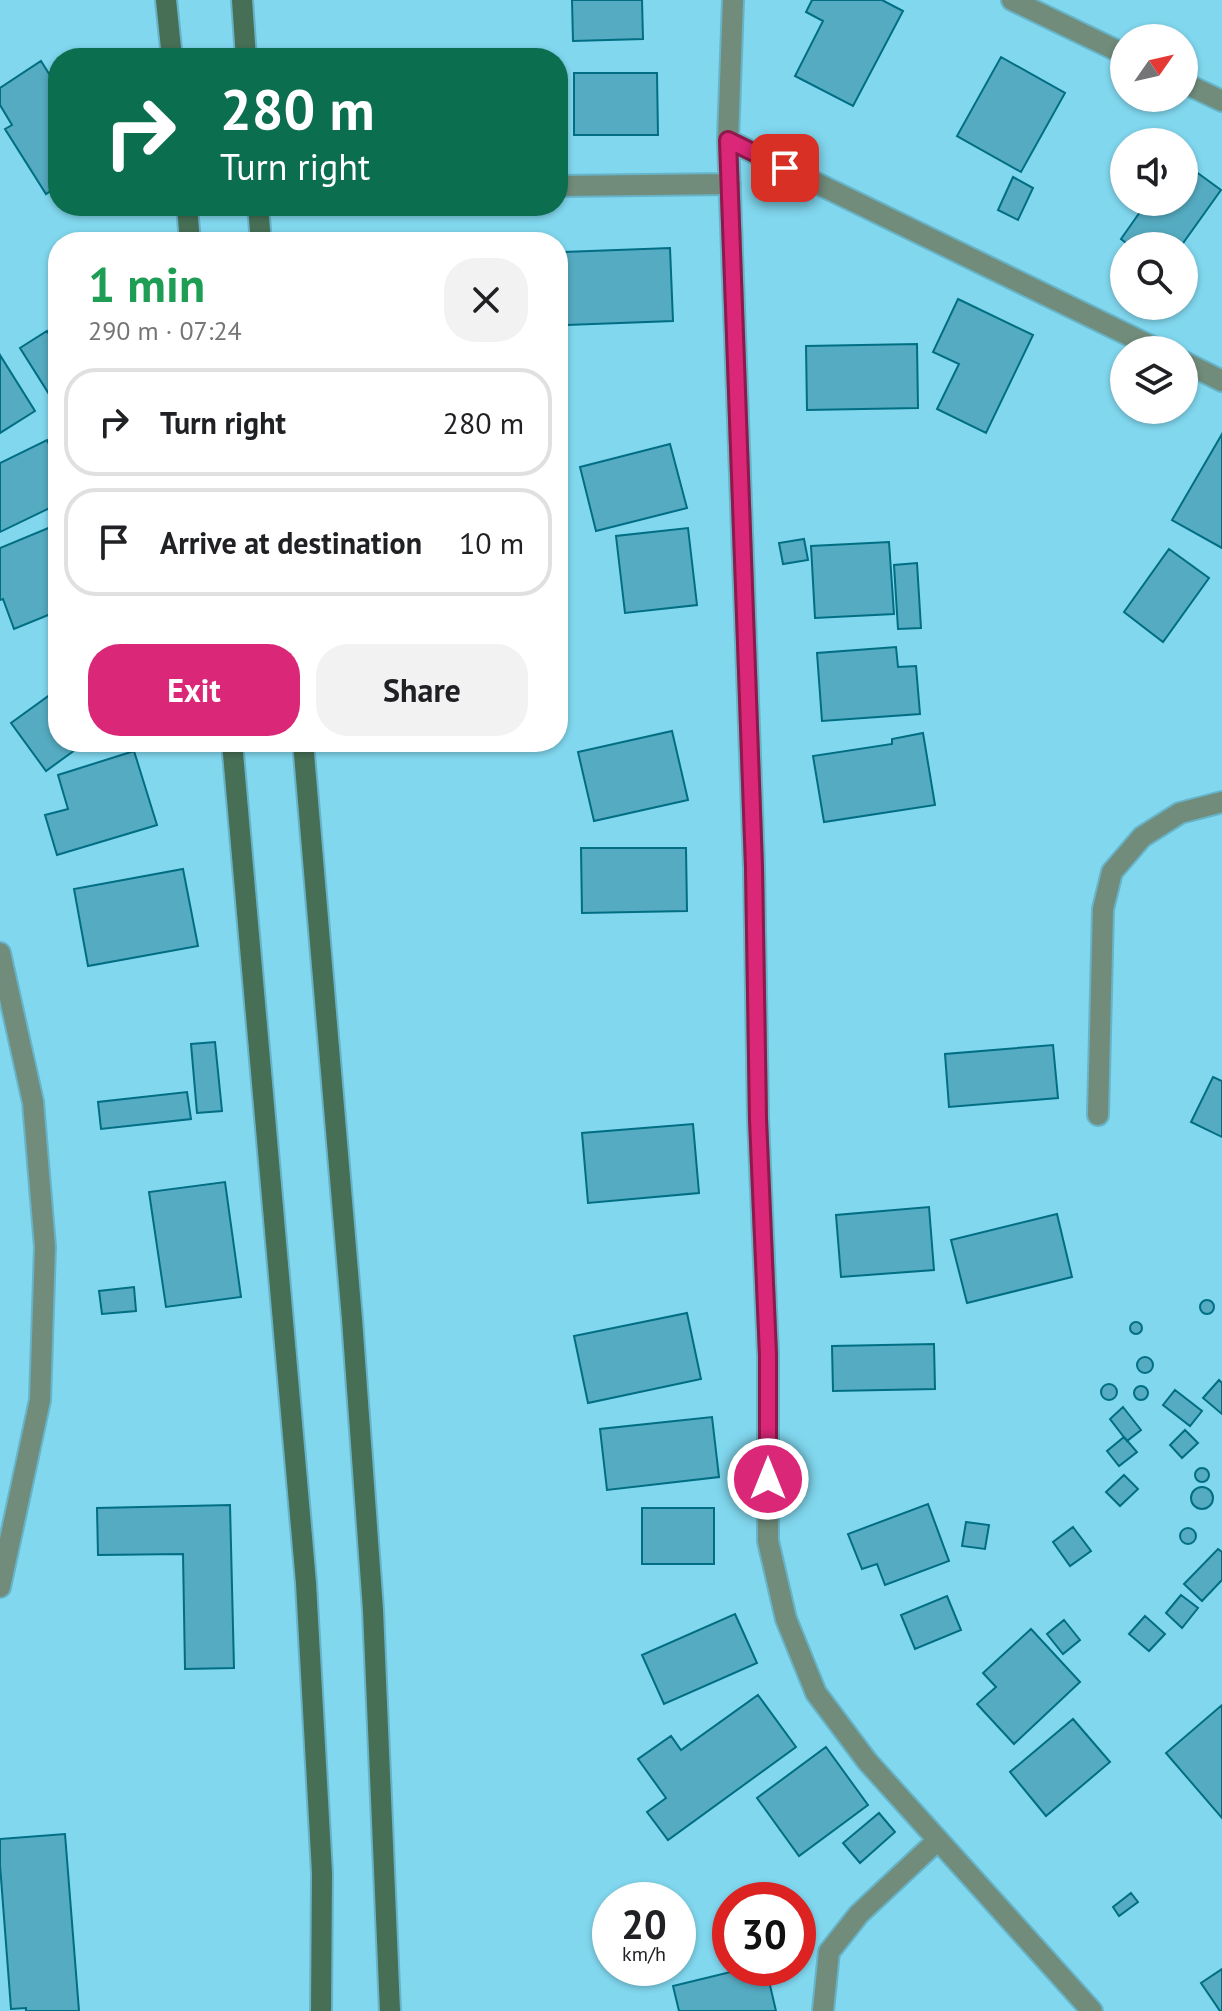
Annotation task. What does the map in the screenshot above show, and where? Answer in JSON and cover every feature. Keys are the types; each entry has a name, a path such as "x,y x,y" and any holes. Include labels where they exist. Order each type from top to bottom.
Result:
{"main road":[{"path":"166,0 171,48"},
{"path":"242,0 245,48"},
{"path":"233,752 306,1583 322,1873 321,2011"},
{"path":"304,752 351,1303 373,1610 390,2011"}],"street":[{"path":"733,0 728,140 768,1355 768,1541 786,1619 816,1693 867,1761 1092,2011"},
{"path":"1012,0 1110,47"},
{"path":"1198,90 1222,101"},
{"path":"728,140 1130,336"},
{"path":"568,186 730,184"},
{"path":"1198,369 1222,381"},
{"path":"1098,1115 1103,909 1112,872 1142,837 1180,813 1222,802"},
{"path":"0,953 33,1102 45,1247 40,1400 0,1587"},
{"path":"823,2011 829,1952 859,1914 938,1840"}],"building":[{"path":"572,0 642,0 643,39 573,41"},
{"path":"812,0 882,0 903,11 853,106 795,76 823,21 806,12"},
{"path":"1001,57 1065,93 1021,172 957,136"},
{"path":"41,61 48,72 46,194 5,129 12,125 0,105 0,88"},
{"path":"574,73 657,73 658,135 574,135"},
{"path":"1198,173 1221,190 1191,232 1126,232 1137,216 1198,216"},
{"path":"1013,177 1033,188 1018,220 998,210"},
{"path":"670,248 673,321 568,325 568,252"},
{"path":"958,299 1033,335 986,433 937,409 959,364 933,352"},
{"path":"47,331 48,392 20,348"},
{"path":"917,344 918,408 807,410 806,346"},
{"path":"0,355 35,411 0,433"},
{"path":"1222,434 1222,548 1172,520"},
{"path":"48,442 48,509 0,532 0,463"},
{"path":"670,444 687,508 596,531 580,467"},
{"path":"48,528 48,615 14,629 3,599 0,600 0,548"},
{"path":"688,528 697,605 625,613 616,536"},
{"path":"804,539 808,560 783,564 779,543"},
{"path":"889,542 894,614 815,618 811,546"},
{"path":"1169,549 1209,578 1163,642 1124,612"},
{"path":"917,563 921,628 898,629 894,565"},
{"path":"896,647 898,667 916,666 920,714 822,721 817,653"},
{"path":"48,696 48,752 72,752 46,771 11,723"},
{"path":"672,731 688,800 594,821 578,752"},
{"path":"923,733 935,805 824,822 813,756 892,744 892,739"},
{"path":"134,752 157,825 57,855 45,815 68,809 58,775"},
{"path":"581,848 686,848 687,911 582,913"},
{"path":"183,869 198,946 88,966 74,889"},
{"path":"215,1042 222,1111 197,1113 191,1044"},
{"path":"1053,1045 1058,1098 949,1107 945,1054"},
{"path":"1213,1077 1222,1081 1222,1137 1191,1122"},
{"path":"187,1092 191,1119 101,1129 98,1102"},
{"path":"693,1124 699,1193 588,1203 582,1133"},
{"path":"225,1182 241,1297 166,1307 149,1192"},
{"path":"929,1207 934,1270 841,1277 836,1215"},
{"path":"1057,1214 1072,1277 967,1303 951,1240"},
{"path":"134,1287 136,1311 102,1314 99,1291"},
{"path":"1207,1300 1214,1307 1207,1314 1200,1307"},
{"path":"687,1313 701,1379 588,1403 574,1336"},
{"path":"1136,1322 1142,1328 1136,1334 1130,1328"},
{"path":"934,1344 935,1389 833,1391 832,1346"},
{"path":"1145,1357 1153,1365 1145,1373 1137,1365"},
{"path":"1219,1380 1222,1383 1222,1414 1203,1398"},
{"path":"1109,1384 1115,1386 1115,1398 1109,1400 1103,1398 1101,1392 1103,1386"},
{"path":"1141,1386 1148,1393 1141,1400 1134,1393"},
{"path":"1175,1390 1202,1411 1190,1426 1163,1405"},
{"path":"1123,1407 1141,1430 1127,1441 1110,1419"},
{"path":"712,1417 719,1477 607,1490 600,1429"},
{"path":"1185,1430 1198,1443 1182,1458 1170,1445"},
{"path":"1124,1437 1137,1452 1119,1466 1107,1451"},
{"path":"1202,1468 1209,1475 1202,1482 1195,1475"},
{"path":"1124,1475 1138,1489 1120,1506 1106,1492"},
{"path":"1202,1487 1210,1490 1213,1498 1210,1506 1202,1509 1194,1506 1191,1498 1194,1490"},
{"path":"928,1504 949,1561 885,1585 877,1564 862,1569 848,1534"},
{"path":"230,1505 234,1668 185,1669 183,1554 98,1555 97,1508"},
{"path":"642,1508 714,1508 714,1564 642,1564"},
{"path":"966,1522 989,1525 985,1549 962,1546"},
{"path":"1073,1527 1091,1551 1070,1566 1053,1542"},
{"path":"1185,1528 1191,1528 1196,1536 1194,1542 1185,1544 1180,1539 1180,1533"},
{"path":"1218,1549 1222,1552 1222,1580 1202,1601 1184,1584"},
{"path":"1181,1595 1198,1608 1182,1628 1166,1613"},
{"path":"947,1596 961,1630 915,1649 901,1615"},
{"path":"735,1614 757,1663 664,1704 642,1655"},
{"path":"1145,1616 1165,1634 1149,1651 1129,1634"},
{"path":"1064,1620 1080,1640 1063,1654 1047,1634"},
{"path":"1031,1629 1080,1682 1014,1744 977,1704 996,1687 983,1673"},
{"path":"758,1695 796,1747 668,1840 647,1812 666,1798 638,1759 671,1736 681,1750"},
{"path":"1222,1705 1222,1818 1166,1753"},
{"path":"1073,1719 1110,1762 1046,1816 1010,1772"},
{"path":"826,1747 868,1805 799,1856 757,1798"},
{"path":"879,1813 895,1832 860,1863 843,1843"},
{"path":"65,1834 79,2011 11,2009 0,1839"},
{"path":"1131,1893 1138,1902 1119,1916 1113,1907"},
{"path":"1222,1969 1222,2011 1220,2011 1201,1983"},
{"path":"712,1977 712,1986 770,1986 776,2011 679,2011 673,1986 696,1986 696,1980"}],"route":[{"path":"768,1479 768,1355 758,1119 754,867 728,140 785,168"}]}
